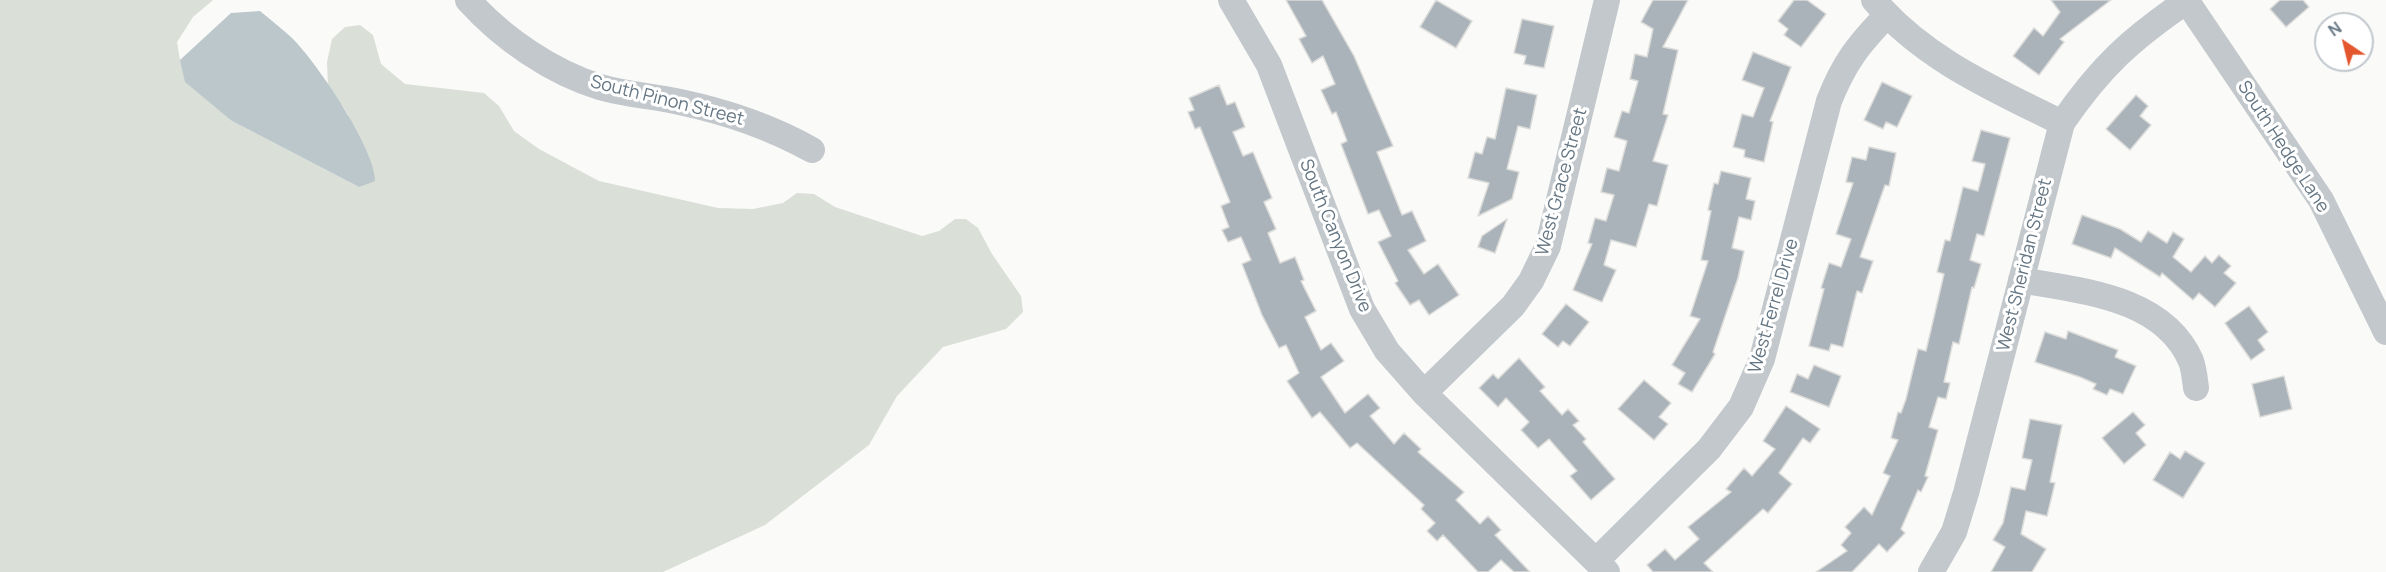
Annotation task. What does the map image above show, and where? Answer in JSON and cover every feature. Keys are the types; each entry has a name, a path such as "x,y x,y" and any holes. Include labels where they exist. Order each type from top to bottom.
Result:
{"street":[{"name":"South Pinon Street","path":"468,0 506,37 558,69 608,89 680,102 744,119 778,131 812,150"},
{"name":"South Canyon Drive","path":"1232,0 1254,35 1269,65 1362,309 1387,351 1424,393 1602,567"},
{"name":"West Grace Street","path":"1424,393 1513,306 1531,281 1548,246 1607,0"},
{"name":"West Sheridan Street","path":"1931,572 1954,532 1966,493 2062,123 2085,89 2112,58 2187,0"},
{"name":"South Hedge Lane","path":"2187,0 2321,200 2386,332"},
{"path":"1881,7 1930,50 1977,81 2062,123"},
{"name":"West Ferrel Drive","path":"1602,567 1709,449 1740,407 1762,359 1829,101 1841,69 1862,41 1881,7"},
{"path":"2021,280 2107,296 2141,310 2171,332 2191,361 2196,388"}],"shaded area":[{"path":"0,0 213,0 193,17 177,42 180,60 232,121 359,187 348,114 328,86 327,62 332,39 345,27 360,25 373,35 381,64 405,84 484,93 499,106 514,131 539,149 599,181 718,208 753,209 783,203 797,193 814,194 835,207 922,236 939,231 955,219 966,219 978,228 992,254 1021,296 1023,312 1006,329 943,347 897,396 869,445 765,525 663,572 0,572"},
{"path":"260,11 292,38 329,85 355,127 372,166 375,181 359,187 232,121 185,82 180,60 231,13"}],"building":[{"path":"1286,0 1322,0 1354,56 1393,146 1377,152 1402,215 1412,211 1426,241 1408,250 1424,274 1438,264 1459,295 1429,315 1419,300 1410,305 1395,283 1398,281 1378,242 1391,236 1379,210 1368,214 1341,144 1347,141 1336,112 1332,114 1321,90 1335,84 1323,56 1312,63 1299,39 1306,36"},
{"path":"1436,0 1472,21 1456,48 1420,27"},
{"path":"1653,0 1688,0 1663,47 1678,50 1663,114 1668,115 1653,161 1668,165 1657,206 1649,204 1636,247 1611,240 1604,265 1616,270 1602,302 1573,290 1592,244 1588,243 1595,218 1606,221 1614,195 1601,192 1607,168 1619,171 1627,141 1614,137 1622,111 1629,113 1638,81 1630,79 1635,54 1647,57 1653,29 1641,22"},
{"path":"1794,0 1807,0 1826,14 1801,47 1784,35 1788,29 1778,21"},
{"path":"2051,0 2111,0 2060,39 2064,42 2039,75 2013,56 2034,28 2043,36 2060,12"},
{"path":"2280,0 2303,0 2309,7 2286,27 2270,9"},
{"path":"1522,19 1554,26 1544,68 1524,64 1526,56 1514,53"},
{"path":"1753,52 1791,67 1770,121 1773,122 1764,162 1744,157 1745,150 1733,147 1742,114 1753,117 1764,88 1742,80"},
{"path":"1882,82 1912,96 1897,127 1886,122 1883,129 1864,120"},
{"path":"1219,85 1227,105 1235,102 1245,127 1233,132 1243,156 1253,152 1272,198 1264,202 1276,229 1268,233 1280,263 1295,257 1304,280 1301,281 1316,311 1305,317 1321,350 1331,343 1344,361 1321,377 1345,413 1368,394 1380,408 1370,416 1394,444 1404,433 1421,449 1418,452 1464,492 1456,500 1480,524 1488,516 1501,530 1495,535 1530,572 1514,572 1501,560 1488,572 1478,572 1443,535 1437,541 1427,531 1435,523 1421,509 1424,505 1357,443 1350,448 1320,412 1312,418 1287,381 1299,373 1286,345 1279,348 1262,315 1242,264 1251,260 1241,237 1228,242 1222,230 1229,227 1221,206 1230,202 1200,127 1195,129 1188,112 1194,110 1189,98"},
{"path":"1506,88 1537,95 1530,129 1518,126 1507,169 1519,172 1512,199 1478,216 1489,183 1468,178 1475,152 1482,154 1487,137 1495,139"},
{"path":"2136,95 2148,106 2140,116 2151,125 2130,150 2106,129"},
{"path":"1981,130 2010,138 1984,236 1977,234 1970,260 1981,264 1974,288 1972,287 1959,344 1953,342 1944,382 1950,383 1946,399 1938,397 1929,427 1938,430 1925,476 1928,477 1921,492 1918,490 1901,529 1905,533 1887,552 1879,544 1852,572 1816,572 1847,551 1841,545 1851,533 1845,527 1864,507 1872,515 1890,476 1883,473 1898,440 1891,438 1898,412 1901,413 1906,399 1918,349 1926,351 1944,274 1937,272 1945,240 1950,241 1963,187 1978,191 1985,164 1972,161"},
{"path":"1869,147 1896,153 1889,186 1885,185 1860,257 1873,261 1862,293 1857,291 1843,347 1831,344 1829,351 1809,346 1824,289 1821,288 1829,263 1841,267 1851,239 1836,234 1853,183 1846,182 1852,157 1866,160"},
{"path":"1721,171 1751,178 1746,199 1755,201 1751,220 1739,217 1732,248 1744,251 1738,278 1713,352 1715,354 1692,392 1678,384 1685,373 1672,365 1700,319 1690,316 1708,261 1701,260 1711,211 1708,210 1714,183 1718,184"},
{"path":"2082,215 2120,229 2141,242 2148,231 2167,243 2173,232 2184,239 2173,257 2191,272 2205,256 2212,263 2219,255 2231,266 2224,273 2236,283 2215,307 2199,293 2193,300 2162,273 2160,277 2115,248 2111,258 2072,244"},
{"path":"1507,219 1495,253 1478,247 1482,236"},
{"path":"1566,304 1589,322 1570,346 1563,341 1558,347 1542,334"},
{"path":"2249,306 2268,332 2258,340 2265,350 2251,360 2225,323"},
{"path":"2068,331 2118,350 2115,357 2136,366 2123,394 2110,389 2107,395 2093,389 2096,384 2035,362 2045,332 2066,339"},
{"path":"1519,358 1545,387 1540,391 1562,415 1568,409 1579,421 1573,425 1586,439 1583,442 1615,479 1591,500 1570,476 1577,471 1549,439 1538,448 1521,430 1529,422 1506,398 1498,407 1479,388 1493,374 1498,379"},
{"path":"1814,365 1841,376 1829,407 1790,392 1797,374 1808,379"},
{"path":"2284,376 2292,409 2260,417 2252,384"},
{"path":"1644,380 1671,403 1659,417 1668,424 1654,440 1618,409"},
{"path":"1786,406 1820,429 1810,443 1803,438 1779,473 1792,484 1768,513 1763,509 1704,563 1713,572 1653,572 1647,565 1665,549 1675,560 1699,539 1688,527 1731,492 1726,489 1744,468 1752,476 1775,449 1763,441"},
{"path":"2133,412 2145,425 2136,433 2146,445 2124,464 2102,438"},
{"path":"2030,419 2062,425 2050,482 2055,483 2047,516 2026,511 2021,534 2046,549 2032,572 1991,572 2005,547 1993,540 2003,523 2011,487 2025,490 2032,460 2022,458"},
{"path":"2185,451 2205,463 2183,498 2153,480 2170,452 2180,459"}]}
